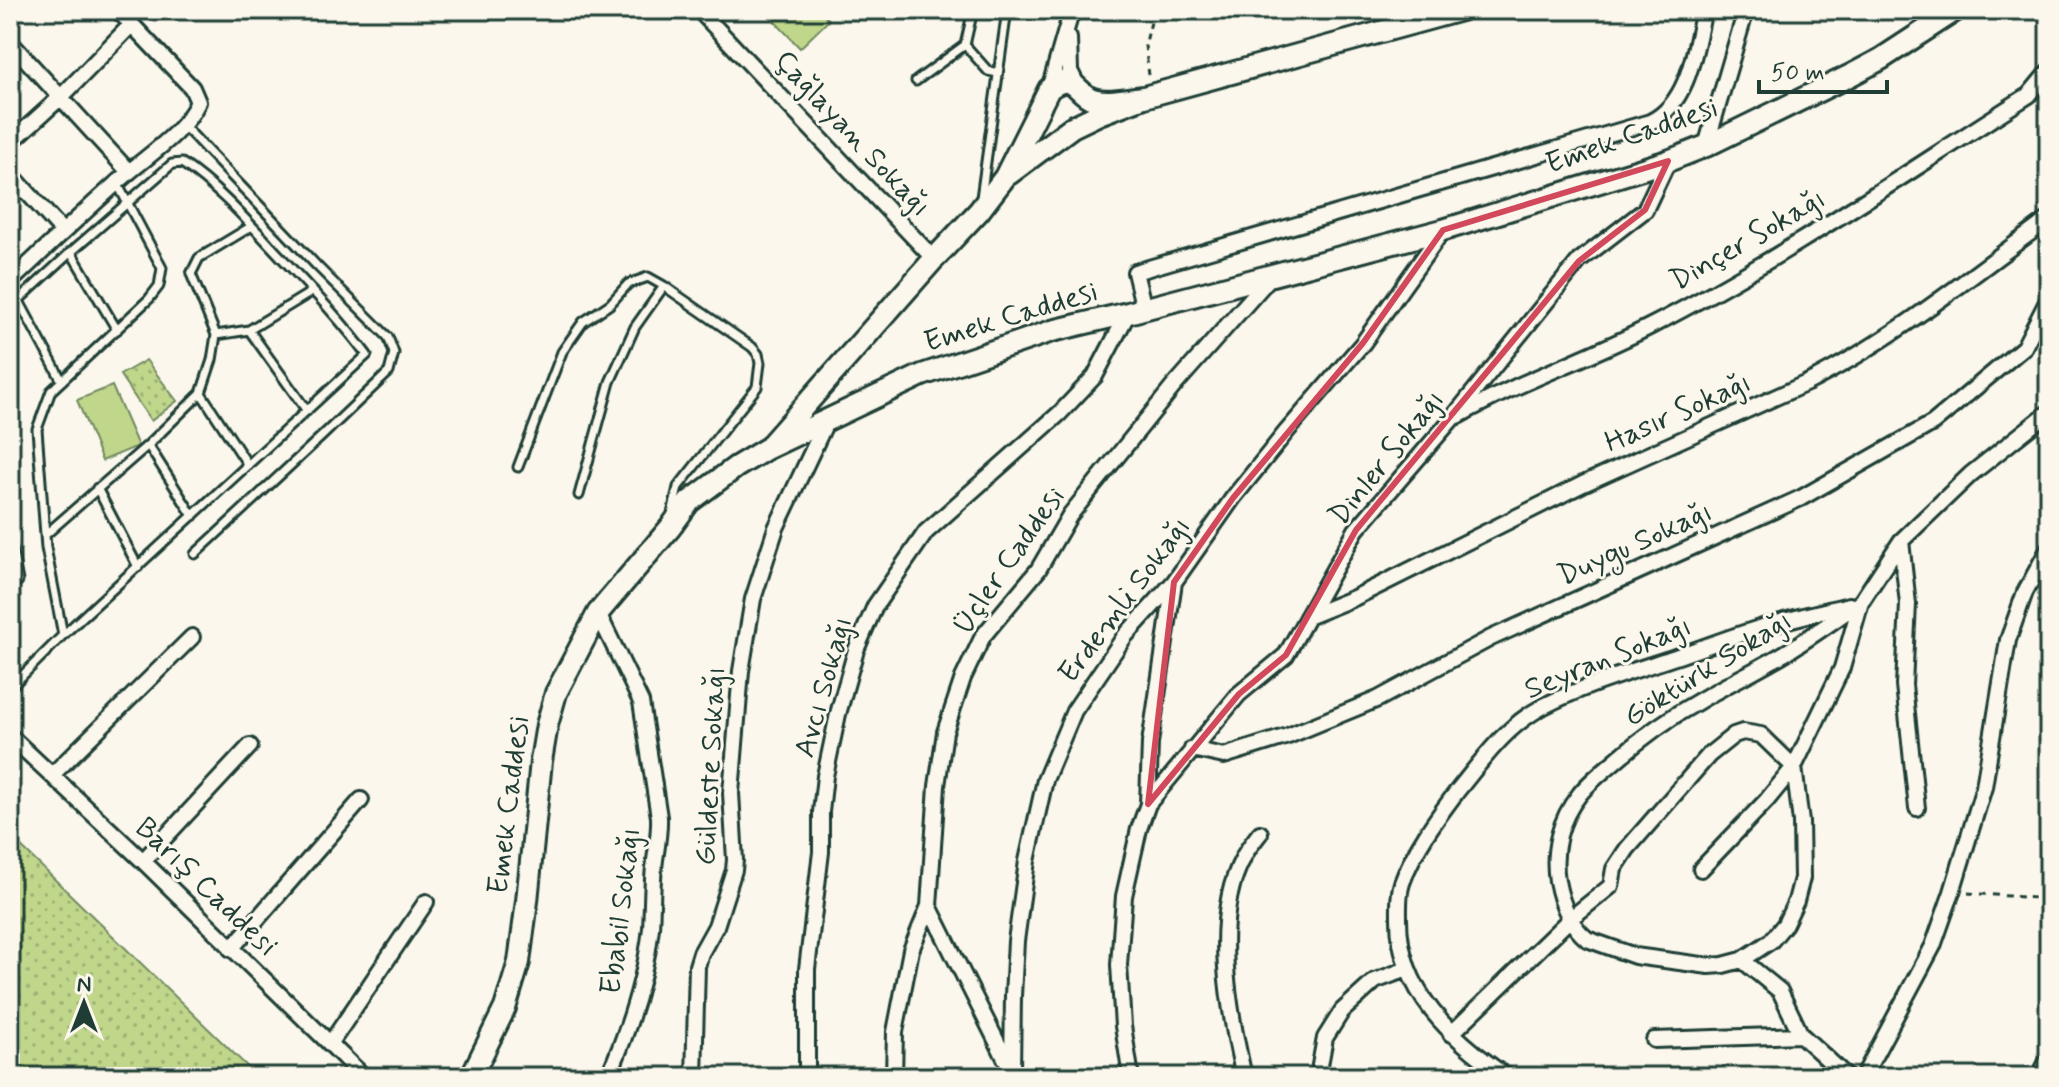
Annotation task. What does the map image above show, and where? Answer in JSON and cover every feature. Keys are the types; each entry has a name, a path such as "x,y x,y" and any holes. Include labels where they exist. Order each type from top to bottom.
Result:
{"street":[{"path":"10,282 129,172 170,139 193,114 198,102 192,88 118,10"},
{"name":"Çağlayan Sokağı","path":"699,10 934,259"},
{"path":"766,449 979,211 1005,177 1046,95 1062,83 1070,83 1090,99 1110,101 1149,95 1461,10"},
{"path":"1136,311 1135,272 1659,118 1673,103 1686,78 1703,14 1707,10"},
{"path":"1706,146 1746,10"},
{"name":"Emek Caddesi","path":"471,1077 505,1008 519,962 541,761 552,704 598,613 689,502 736,467 766,449 922,375 1052,331 1443,230 1668,161 1706,146 1851,75 1956,10"},
{"path":"1071,11 1071,76 1088,104 1087,111 1076,125 1058,127 1043,112 1071,11"},
{"path":"10,143 62,96 131,25"},
{"path":"10,42 129,172"},
{"name":"Dinçer Sokağı","path":"1451,420 1488,399 1650,327 1792,248 2029,95 2049,71"},
{"path":"1005,177 1076,125 1149,95"},
{"name":"Dinler Sokağı","path":"1131,1077 1123,1026 1119,965 1124,896 1148,804 1239,694 1286,655 1356,530 1451,420 1579,261 1645,210 1668,161"},
{"path":"10,173 63,232"},
{"name":"Hasır Sokağı","path":"1307,617 1354,598 1571,489 1840,366 1969,279 2049,219"},
{"name":"Erdemli Sokağı","path":"1014,1074 1016,941 1027,861 1045,780 1074,711 1125,636 1174,582 1233,498 1363,343 1443,230"},
{"name":"Üçler Caddesi","path":"894,1077 895,1032 911,950 929,906 937,786 945,732 963,678 983,636 1038,570 1070,515 1173,387 1273,274"},
{"name":"Duygu Sokağı","path":"1192,749 1224,756 1288,736 1378,699 1491,638 1801,498 1933,423 2024,347 2049,298"},
{"name":"Avcı Sokağı","path":"807,1077 807,969 821,852 825,776 856,650 870,617 926,532 1060,413 1095,376 1136,311"},
{"path":"1701,869 1794,767 1842,668 1861,602 1901,541 1971,474 2049,412"},
{"name":"Güldeste Sokağı","path":"694,1077 697,966 716,926 734,870 731,793 741,671 753,599 776,528 828,419"},
{"path":"1901,541 1908,604 1904,685 1917,808"},
{"path":"1863,1077 1933,946 1952,892 1984,787 2008,640 2025,592 2049,548"},
{"path":"1148,804 1150,743 1174,582"},
{"name":"Göktürk Sokağı","path":"1570,919 1558,886 1555,862 1557,839 1568,812 1589,783 1631,748 1695,703 1791,650 1861,602"},
{"name":"Seyran Sokağı","path":"1507,1077 1451,1034 1420,994 1407,969 1400,940 1399,897 1417,851 1435,820 1496,742 1543,706 1625,674 1767,626 1861,602"},
{"name":"Ebabil Sokağı","path":"598,613 641,702 660,829 653,876 651,928 642,984 608,1077"},
{"path":"52,775 192,637"},
{"path":"1451,1034 1570,919 1611,886 1614,869 1627,849 1709,755 1734,735 1743,732 1761,735 1794,767 1802,878 1785,924 1771,941 1742,960 1709,966 1635,956 1587,939 1570,919"},
{"name":"Barış Caddesi","path":"10,736 364,1077"},
{"path":"143,861 250,746"},
{"path":"231,949 361,800"},
{"path":"1244,1077 1227,974 1226,917 1242,859 1260,833"},
{"path":"330,1044 426,902"},
{"path":"929,906 1014,1074"},
{"path":"1742,960 1780,991 1801,1035 1847,1077"},
{"path":"1321,1077 1325,1038 1342,1011 1375,981 1407,969"},
{"path":"1654,1040 1801,1035"},
{"path":"2039,1077 2049,1058"}],"lane":[{"path":"916,81 965,45 973,10"},
{"path":"979,211 1007,10"},
{"path":"965,45 988,71 998,73"},
{"path":"183,125 388,337 394,353 389,372 195,554"},
{"path":"10,308 172,164 182,163 198,173 252,226 346,326 367,355 63,635 10,688"},
{"path":"63,635 45,535 37,429 51,391 149,299 159,286 162,268 117,183"},
{"path":"45,535 148,445 201,393 216,335 191,274 199,258 252,226"},
{"path":"71,252 117,330"},
{"path":"518,467 562,352 583,322 610,304 628,284 648,277 752,347 760,363 757,387 751,397 678,487 670,528"},
{"path":"579,495 610,382 635,327 664,286"},
{"path":"216,335 249,330 313,291"},
{"path":"19,301 62,381"},
{"path":"249,330 307,411"},
{"path":"201,393 248,465"},
{"path":"148,445 193,516"},
{"path":"97,488 138,567"},
{"path":"10,539 18,581"}],"path":[{"path":"1149,95 1145,46 1154,10"},
{"path":"1952,892 2049,899"}],"highlighted area":[{"path":"1668,161 1645,210 1579,261 1356,530 1286,655 1239,694 1148,804 1174,582 1233,498 1363,343 1443,230"}],"green space":[{"path":"764,10 820,10 829,20 800,48"},
{"path":"146,360 177,401 151,421 120,375"},
{"path":"112,386 138,446 102,461 77,400"},
{"path":"10,836 258,1077 10,1077"}]}
